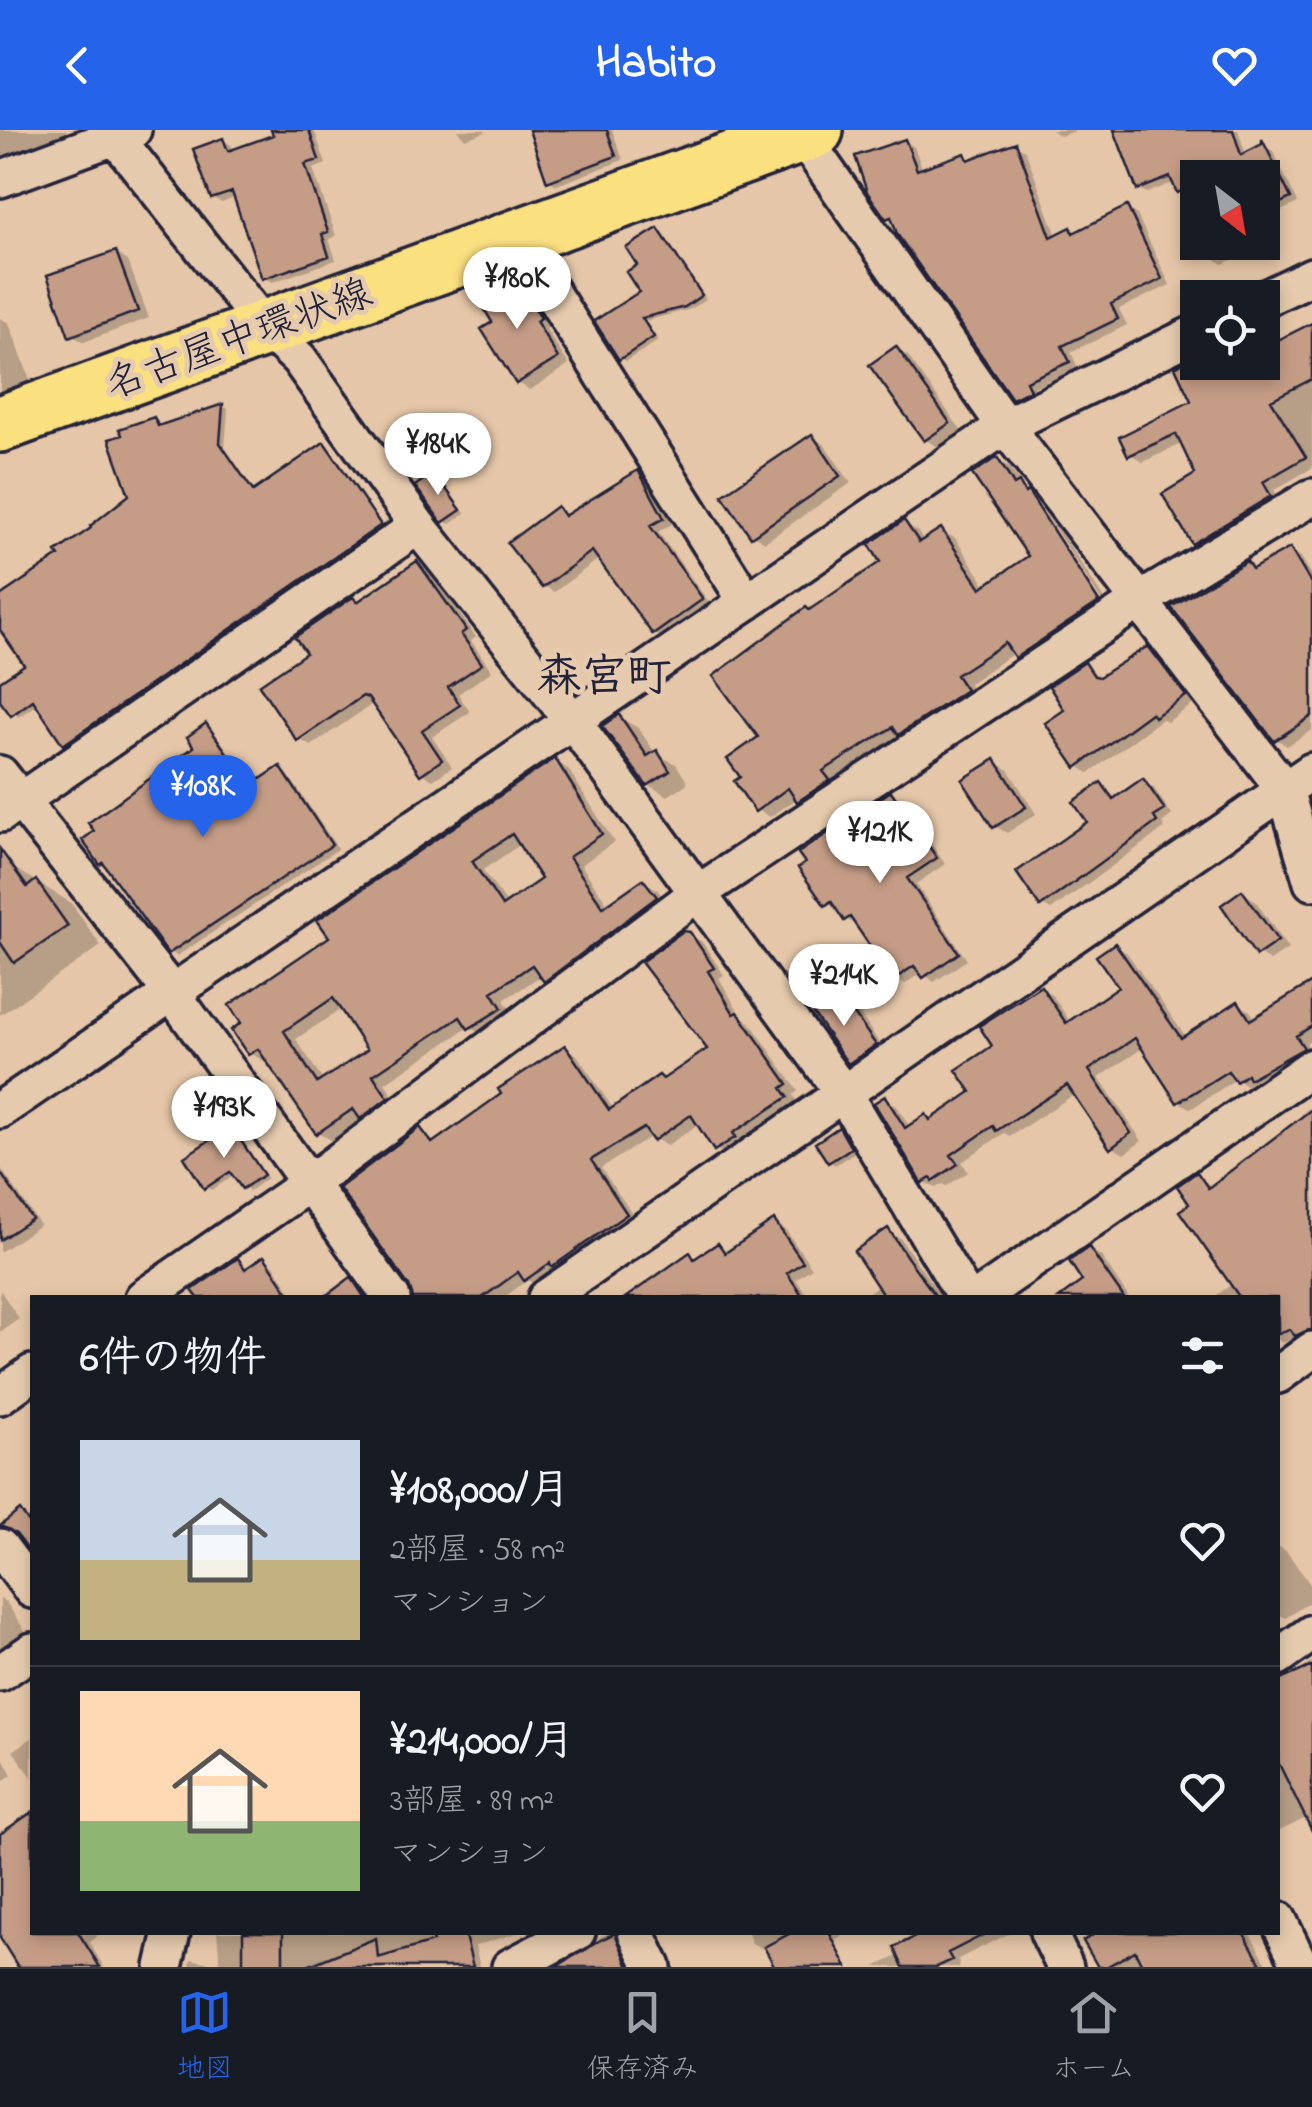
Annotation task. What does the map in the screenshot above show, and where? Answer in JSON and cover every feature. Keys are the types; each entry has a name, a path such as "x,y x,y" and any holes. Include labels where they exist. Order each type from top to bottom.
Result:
{"main road":[{"name":"名古屋中環状線","path":"0,424 805,132"}],"street":[{"path":"0,179 119,132 264,326 299,359 418,526 572,720 698,893 843,1093 964,1295"},
{"path":"805,132 1005,426 1140,601 1298,781 1312,882"},
{"path":"516,237 747,602"},
{"path":"1280,291 1312,276"},
{"path":"0,1110 1005,426 1180,341"},
{"path":"147,1295 308,1184 698,893 1140,601 1312,496"},
{"path":"390,1295 172,993 7,796 418,526"},
{"path":"550,1295 1298,781"},
{"path":"982,1295 1312,1067"},
{"path":"1280,1374 1312,1350"},
{"path":"0,1396 30,1375"},
{"path":"0,1547 30,1587"},
{"path":"1280,1656 1312,1633"},
{"path":"0,1673 30,1652"},
{"path":"1280,1924 1301,1967"},
{"path":"164,1967 171,1935"},
{"path":"510,1967 571,1935"},
{"path":"637,1935 653,1967"}],"building":[{"path":"271,130 309,130 319,160 305,164 328,232 322,234 329,256 262,279 232,192 211,199 193,149 223,138 228,151 273,135"},
{"path":"529,130 607,130 616,156 547,182"},
{"path":"1114,130 1233,130 1241,155 1262,144 1262,139 1272,160 1180,160 1180,192 1177,193 1170,177 1137,190"},
{"path":"905,139 917,170 965,153 968,160 1016,142 1051,237 1071,227 1073,233 1127,206 1162,279 1111,304 1118,319 1062,346 1070,362 1026,381 1030,390 1012,399 897,234 891,217 886,219 867,192 855,156"},
{"path":"1280,176 1291,198 1280,203"},
{"path":"658,228 702,295 685,307 642,318 654,337 619,360 594,321 639,292 626,272 637,265 626,248"},
{"path":"116,251 138,311 69,337 47,275"},
{"path":"505,280 520,284 541,318 536,321 558,358 516,384 481,329 492,322 483,307 494,300 488,291"},
{"path":"1312,323 1312,379 1271,400 1306,457 1263,482 1271,496 1192,544 1162,494 1195,474 1176,434 1128,456 1119,437 1191,401 1181,380 1280,380 1280,339"},
{"path":"896,346 950,423 924,441 869,365"},
{"path":"223,404 220,443 253,491 324,442 381,525 63,745 33,700 11,716 0,701 0,681 24,665 0,630 0,596 59,556 56,552 129,495 109,439 122,435 119,429 154,417 158,426"},
{"path":"812,434 840,476 751,537 722,495"},
{"path":"997,457 1014,485 1019,482 1025,493 1028,491 1099,602 1015,658 1005,643 956,675 966,690 898,735 893,727 823,771 830,780 797,802 788,788 755,812 734,781 740,777 727,759 758,737 713,676 806,607 809,610 880,562 869,544 904,520 919,542 941,528 981,588 1028,556 972,474"},
{"path":"638,470 664,518 650,526 703,599 653,635 592,551 542,588 507,543 557,506 564,516"},
{"path":"434,472 461,510 442,523 415,486"},
{"path":"1290,548 1312,585 1312,716 1274,741 1171,607 1247,561 1252,569"},
{"path":"417,561 466,630 461,634 482,664 448,687 460,705 422,730 442,760 420,775 363,696 297,741 259,685 306,653 295,637 353,597 357,602"},
{"path":"1148,646 1186,696 1154,717 1151,713 1076,768 1045,723 1064,710 1049,686 1085,662 1099,677"},
{"path":"619,714 647,756 657,750 670,771 647,786 602,726"},
{"path":"206,723 250,786 280,766 332,845 168,954 82,840 94,831 88,823 194,747 187,737"},
{"path":"555,758 602,834 569,857 603,907 643,879 657,897 544,982 532,965 492,992 502,1008 468,1029 460,1017 373,1075 388,1098 360,1119 353,1109 316,1134 258,1049 248,1055 231,1030 241,1023 229,1005 329,937 317,920","holes":["512,834 541,879 502,906 472,861","333,998 367,1050 317,1083 284,1031"]},
{"path":"995,759 1026,807 993,828 962,780"},
{"path":"1143,778 1165,810 1154,817 1157,822 1040,907 1016,872 1087,822 1073,802 1101,782 1113,799"},
{"path":"891,791 937,858 907,878 959,953 923,978 914,966 893,980 850,917 844,921 831,901 825,906 798,868 805,863 798,853"},
{"path":"0,849 27,887 36,880 68,926 14,963 0,942"},
{"path":"1242,890 1278,941 1256,956 1221,905"},
{"path":"683,931 690,932 714,968 708,971 734,1014 738,1012 788,1084 782,1088 788,1097 733,1133 736,1137 714,1151 691,1115 653,1141 644,1128 591,1160 627,1214 552,1267 550,1263 524,1281 518,1272 486,1295 412,1295 339,1188 420,1127 432,1143 501,1094 498,1089 565,1045 609,1110 659,1075 663,1079 707,1049 641,962"},
{"path":"1115,943 1181,1038 1238,1001 1250,1020 1312,982 1312,1026 1296,1036 1304,1048 1249,1079 1247,1074 1236,1082 1228,1071 1177,1103 1135,1038 1089,1070 1131,1133 1110,1149 1067,1085 996,1131 993,1126 951,1155 958,1164 933,1181 931,1178 922,1183 874,1103 885,1096 905,1128 926,1114 930,1120 971,1092 956,1070 992,1046 979,1026 1041,986 1066,1023 1118,987 1096,956"},
{"path":"834,998 843,998 876,1045 848,1064 813,1013"},
{"path":"1312,1109 1312,1329 1295,1336 1289,1329 1280,1333 1280,1295 1238,1295 1179,1211 1189,1204 1177,1186 1197,1172 1208,1188"},
{"path":"231,1126 264,1175 242,1189 230,1172 204,1189 184,1157"},
{"path":"839,1127 851,1148 828,1163 815,1143"},
{"path":"0,1172 32,1219 0,1240"},
{"path":"774,1220 803,1262 787,1273 802,1295 629,1295 690,1252 694,1259 718,1243 725,1253"},
{"path":"888,1228 935,1295 883,1295 854,1251"},
{"path":"1089,1247 1122,1295 1063,1295 1082,1281 1069,1261"},
{"path":"264,1256 290,1295 196,1295 192,1290 238,1258 245,1269"},
{"path":"351,1277 363,1295 327,1295"},
{"path":"20,1510 30,1524 30,1552 16,1534 0,1526"},
{"path":"1312,1666 1312,1831 1280,1766 1280,1680"},
{"path":"30,1813 30,1935 80,1935 100,1967 18,1967 0,1938 0,1834"},
{"path":"243,1935 283,1935 283,1967 243,1967"},
{"path":"431,1935 465,1935 473,1967 305,1967 376,1938 378,1958 433,1942"},
{"path":"616,1935 629,1967 556,1967"},
{"path":"787,1935 831,1935 847,1967 775,1967 764,1947"},
{"path":"919,1935 983,1935 948,1953 952,1960 937,1967 903,1967 894,1947"},
{"path":"1093,1935 1245,1935 1263,1967 1143,1967 1135,1951 1106,1967 1098,1967 1083,1941"}],"district":[{"name":"森宮町","path":"604,674"}]}
